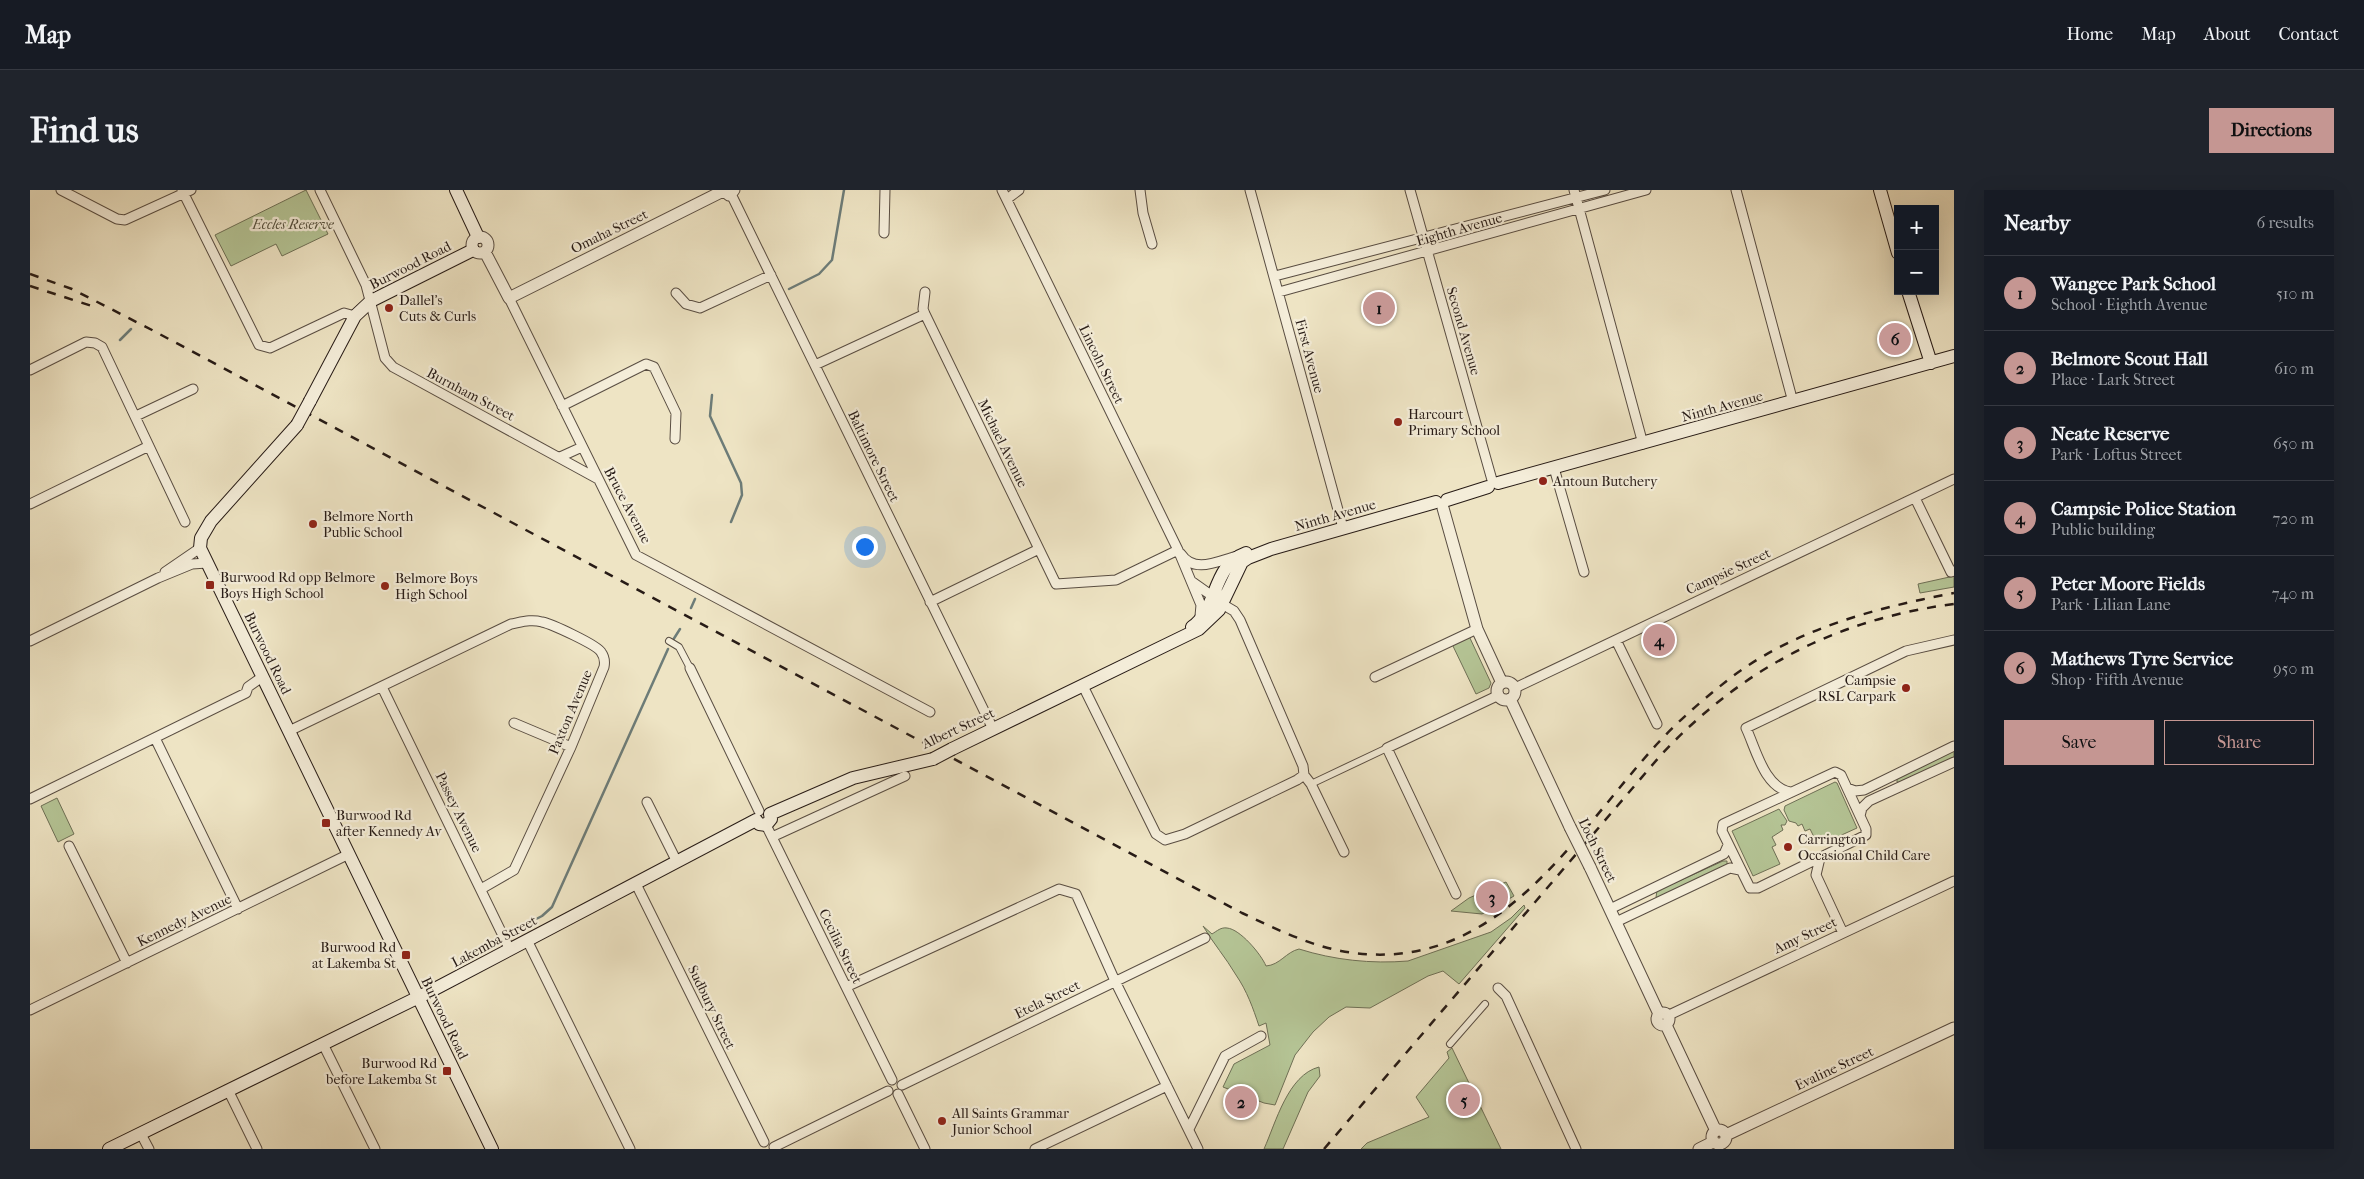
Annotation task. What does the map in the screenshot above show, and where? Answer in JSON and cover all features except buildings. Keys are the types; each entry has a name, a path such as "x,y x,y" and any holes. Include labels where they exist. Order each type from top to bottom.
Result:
{"main road":[{"path":"456,190 478,237"},
{"path":"1880,190 1897,250"},
{"name":"Burwood Road","path":"479,251 371,301 355,316 297,425 211,521 201,538 200,548 492,1149"},
{"path":"1909,295 1931,363"},
{"name":"Ninth Avenue","path":"1271,549 1343,528 1442,503 1493,483 1643,444 1954,356"},
{"path":"1244,553 1271,549"},
{"name":"Albert Street","path":"763,817 853,778 933,759 1199,629 1211,620 1222,604 1242,562 1271,549"},
{"name":"Albert Street","path":"1152,652 1195,625 1203,616 1220,576 1227,566 1244,553"},
{"name":"Lakemba Street","path":"109,1149 418,997 763,817"}],"street":[{"path":"61,190 117,219 125,220 186,191 256,342 262,347 270,348 344,313 355,316"},
{"name":"Burnham Street","path":"320,190 366,286 385,358 393,367 560,457 565,462 598,480"},
{"path":"884,233 885,190"},
{"name":"Lincoln Street","path":"1002,190 1178,550 1201,608 1195,625"},
{"path":"1007,199 1018,190"},
{"path":"1140,190 1143,213 1152,244"},
{"name":"First Avenue","path":"1250,190 1343,528"},
{"name":"Second Avenue","path":"1410,190 1493,483"},
{"name":"Eighth Avenue","path":"1275,276 1424,237 1575,194 1605,190"},
{"name":"Eighth Avenue","path":"1279,292 1646,190"},
{"path":"1736,190 1793,402"},
{"name":"Baltimore Street","path":"728,191 993,729"},
{"name":"Omaha Street","path":"509,298 728,191"},
{"path":"1575,194 1643,444"},
{"path":"478,237 472,243 479,251"},
{"name":"Bruce Avenue","path":"479,251 509,298 636,555 930,712"},
{"path":"676,293 686,304 700,308 771,275"},
{"name":"Michael Avenue","path":"925,292 924,314 1056,584 1116,580 1178,550"},
{"path":"815,365 924,314"},
{"path":"30,370 86,342 95,343 102,347 185,522"},
{"path":"562,406 638,367 651,364 676,413 675,439"},
{"path":"136,416 193,389"},
{"path":"30,504 149,446"},
{"path":"560,457 582,446"},
{"path":"1554,468 1584,572"},
{"name":"Campsie Street","path":"1512,693 1616,640 1954,479"},
{"path":"1915,498 1952,572"},
{"path":"1442,503 1478,629 1502,683"},
{"path":"158,578 200,548"},
{"path":"930,602 1039,549"},
{"name":"Lincoln Street","path":"1178,550 1187,562 1194,566 1204,565 1244,553"},
{"path":"30,641 158,578 192,564 207,563"},
{"path":"1189,579 1212,595 1222,592 1236,573"},
{"path":"1222,604 1236,613 1240,620 1303,766 1304,774 1311,784 1344,852"},
{"name":"Paxton Avenue","path":"289,731 511,624 528,620 548,624 601,650 605,662 571,747 514,870 481,889"},
{"path":"1375,677 1478,629"},
{"path":"1616,640 1657,724"},
{"path":"1790,792 1771,782 1746,728 1906,651 1954,640"},
{"name":"Cecilia Street","path":"669,641 679,647 690,668 892,1080"},
{"path":"30,799 246,693 248,687 262,677"},
{"path":"1510,682 1512,693 1502,699 1498,690 1502,683 1510,682"},
{"name":"Passey Avenue","path":"382,686 510,950"},
{"path":"1082,686 1156,834 1165,840 1173,839 1297,780 1304,774"},
{"name":"Loch Street","path":"1512,693 1570,827 1665,1018 1718,1136"},
{"path":"1311,784 1499,695"},
{"path":"514,723 571,747"},
{"path":"155,738 238,909"},
{"path":"1847,788 1855,791 1864,790 1954,746"},
{"path":"1387,748 1456,894"},
{"path":"1860,816 1862,808 1869,801 1954,762"},
{"path":"1835,772 1841,776 1847,788 1866,829 1866,835 1754,888 1747,885 1722,831 1723,824 1790,792 1835,772"},
{"path":"772,837 905,776"},
{"path":"1766,803 1771,782"},
{"path":"647,802 677,862"},
{"path":"1610,909 1724,854 1728,844"},
{"path":"69,846 127,963"},
{"name":"Kennedy Avenue","path":"30,1010 349,854"},
{"path":"1816,875 1820,858"},
{"path":"1801,867 1816,875 1843,932"},
{"path":"1616,922 1730,868 1740,870"},
{"name":"Amy Street","path":"1665,1018 1954,881"},
{"name":"Sudbury Street","path":"636,884 761,1146"},
{"path":"846,987 1059,890 1076,894 1115,981 1198,1149"},
{"name":"Etela Street","path":"902,1084 1204,938"},
{"path":"528,940 630,1149"},
{"path":"1498,988 1506,996 1576,1149"},
{"path":"1450,1044 1485,1004"},
{"name":"Evaline Street","path":"1699,1149 1718,1136 1954,1028"},
{"path":"1189,1129 1225,1056 1261,1036"},
{"path":"323,1044 375,1149"},
{"path":"892,1080 897,1080 902,1084 902,1091 898,1094 891,1094 888,1091 887,1086 892,1080"},
{"path":"1036,1149 1167,1086"},
{"path":"228,1090 257,1149"},
{"path":"761,1146 771,1143 774,1148 888,1091"},
{"path":"898,1094 925,1149"},
{"path":"141,1134 149,1149"}],"green space":[{"name":"Eccles Reserve","path":"306,190 328,234 282,256 276,244 231,266 215,235"},
{"path":"1954,576 1954,587 1920,593 1918,584"},
{"path":"1469,636 1491,683 1489,688 1476,694 1452,644"},
{"path":"1954,750 1954,757 1902,783 1897,782 1897,778"},
{"path":"1835,782 1857,828 1824,843 1820,836 1814,837 1810,829 1805,831 1802,824 1798,826 1796,823 1789,821 1784,810 1785,806"},
{"path":"57,798 74,834 58,842 41,806"},
{"path":"1779,809 1787,821 1785,825 1781,825 1783,830 1772,837 1776,845 1772,847 1780,864 1753,876 1732,831"},
{"path":"1723,861 1727,861 1727,865 1658,898 1656,897 1657,891"},
{"path":"1506,882 1514,896 1482,914 1451,911 1469,898"},
{"path":"1524,905 1525,908 1459,984 1443,971 1428,976 1370,1008 1346,1007 1329,1017 1313,1032 1295,1055 1275,1105 1264,1103 1223,1087 1234,1064 1270,1045 1266,1023 1259,1026 1243,987 1203,926 1212,934 1219,929 1232,929 1244,937 1260,955 1266,966 1299,949 1353,960 1380,962 1408,961 1491,932 1511,918"},
{"path":"1452,1048 1501,1149 1361,1149 1367,1143 1429,1117 1416,1097 1449,1058 1447,1052"},
{"path":"1319,1067 1320,1076 1308,1092 1283,1149 1264,1149 1291,1089 1299,1079"}],"waterway":[{"path":"789,289 819,274 832,260 844,190"},
{"path":"120,340 131,329"},
{"path":"712,395 710,416 741,483 742,495 731,522"},
{"path":"691,608 695,599"},
{"path":"673,640 680,629"},
{"path":"513,931 542,916 552,907 668,649"},
{"path":"469,954 496,940"}],"railway":[{"path":"30,274 72,289 152,330 1242,913 1303,940 1341,951 1395,954 1443,944 1485,923 1524,894 1559,859 1657,744 1733,676 1758,659 1784,645 1839,622 1867,613 1954,593"},
{"path":"30,286 92,306"},
{"path":"1324,1149 1660,756 1691,725 1724,698 1758,674 1793,653 1830,636 1870,622 1911,611 1954,604"}],"place":[{"name":"Dallel's Cuts & Curls","path":"389,308"},
{"name":"Wangee Park School","path":"1379,308"},
{"name":"Mathews Tyre Service","path":"1895,339"},
{"name":"Harcourt Primary School","path":"1398,422"},
{"name":"Antoun Butchery","path":"1543,481"},
{"name":"Belmore North Public School","path":"313,524"},
{"name":"Burwood Rd opp Belmore Boys High School","path":"210,585"},
{"name":"Belmore Boys High School","path":"385,586"},
{"name":"Campsie Police Station","path":"1659,640"},
{"name":"Campsie RSL Carpark","path":"1906,688"},
{"name":"Burwood Rd after Kennedy Av","path":"326,823"},
{"name":"Carrington Occasional Child Care","path":"1788,847"},
{"name":"Neate Reserve","path":"1492,897"},
{"name":"Burwood Rd at Lakemba St","path":"406,955"},
{"name":"Burwood Rd before Lakemba St","path":"447,1071"},
{"name":"Peter Moore Fields","path":"1464,1100"},
{"name":"Belmore Scout Hall","path":"1241,1102"},
{"name":"All Saints Grammar Junior School","path":"942,1121"}]}
